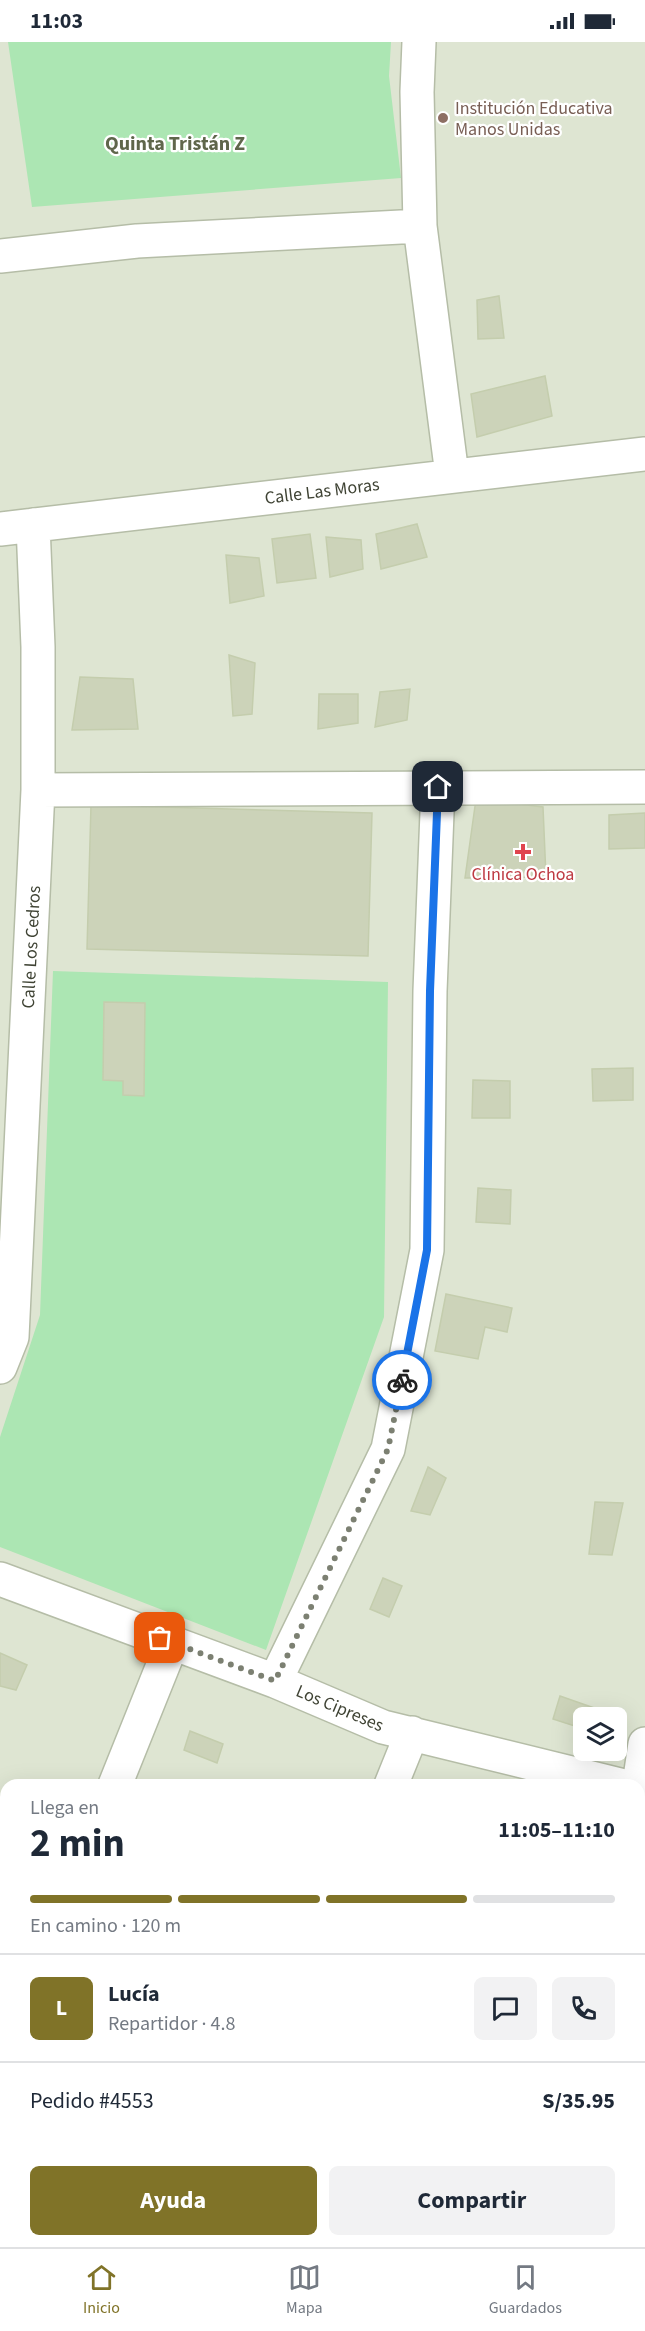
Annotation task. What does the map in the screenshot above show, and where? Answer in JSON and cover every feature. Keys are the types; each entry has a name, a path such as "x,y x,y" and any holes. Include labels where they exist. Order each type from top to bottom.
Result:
{"street":[{"path":"419,42 417,92 420,226 452,475"},
{"path":"0,256 137,240 420,226"},
{"name":"Calle Las Moras","path":"0,529 645,454"},
{"name":"Calle Los Cedros","path":"0,1367 12,1337 38,790 38,647 33,525"},
{"path":"275,1681 388,1449 427,1250 430,991 438,787"},
{"path":"38,790 645,787"},
{"name":"Los Cipreses","path":"0,1579 275,1681 383,1727 596,1779"},
{"path":"116,1779 172,1643"},
{"path":"393,1779 412,1733"},
{"path":"640,1779 645,1744"}],"shaded area":[{"path":"0,42 645,42 645,1779 0,1779"}],"green space":[{"path":"8,42 391,42 389,76 401,178 32,207"},
{"path":"53,971 388,982 384,1317 266,1650 0,1547 0,1437 40,1315"}],"building":[{"path":"499,296 504,338 478,339 477,300"},
{"path":"545,376 552,416 477,437 471,394"},
{"path":"417,524 427,557 381,569 376,534"},
{"path":"310,534 316,578 277,583 272,539"},
{"path":"326,537 361,540 363,569 330,577"},
{"path":"226,555 259,558 264,596 230,603"},
{"path":"229,655 255,663 252,714 233,716"},
{"path":"80,677 133,679 138,729 72,730"},
{"path":"410,689 407,720 375,727 380,692"},
{"path":"319,694 358,694 358,723 318,729"},
{"path":"476,799 543,807 546,877 465,878"},
{"path":"91,805 372,813 368,956 87,949"},
{"path":"645,813 645,848 609,849 609,815"},
{"path":"104,1002 145,1003 144,1096 123,1095 123,1081 103,1080"},
{"path":"633,1068 633,1100 593,1101 592,1069"},
{"path":"473,1080 510,1081 510,1118 472,1118"},
{"path":"478,1188 511,1190 510,1224 476,1222"},
{"path":"446,1294 512,1308 507,1332 485,1327 478,1359 435,1351"},
{"path":"428,1467 446,1478 430,1515 411,1511"},
{"path":"595,1502 623,1503 612,1555 589,1554"},
{"path":"383,1578 402,1586 389,1617 370,1609"},
{"path":"0,1653 27,1665 16,1690 0,1686"},
{"path":"560,1696 591,1707 573,1707 573,1725 553,1719"},
{"path":"190,1731 223,1744 217,1763 184,1750"}],"way so far":[{"path":"160,1638 275,1681 388,1449 402,1380"}],"place":[{"name":"Institución Educativa Manos Unidas","path":"443,118"},
{"name":"Clínica Ochoa","path":"523,852"}],"district":[{"name":"Quinta Tristán Z","path":"175,143"}],"route":[{"path":"402,1380 427,1250 430,991 438,787"}]}
